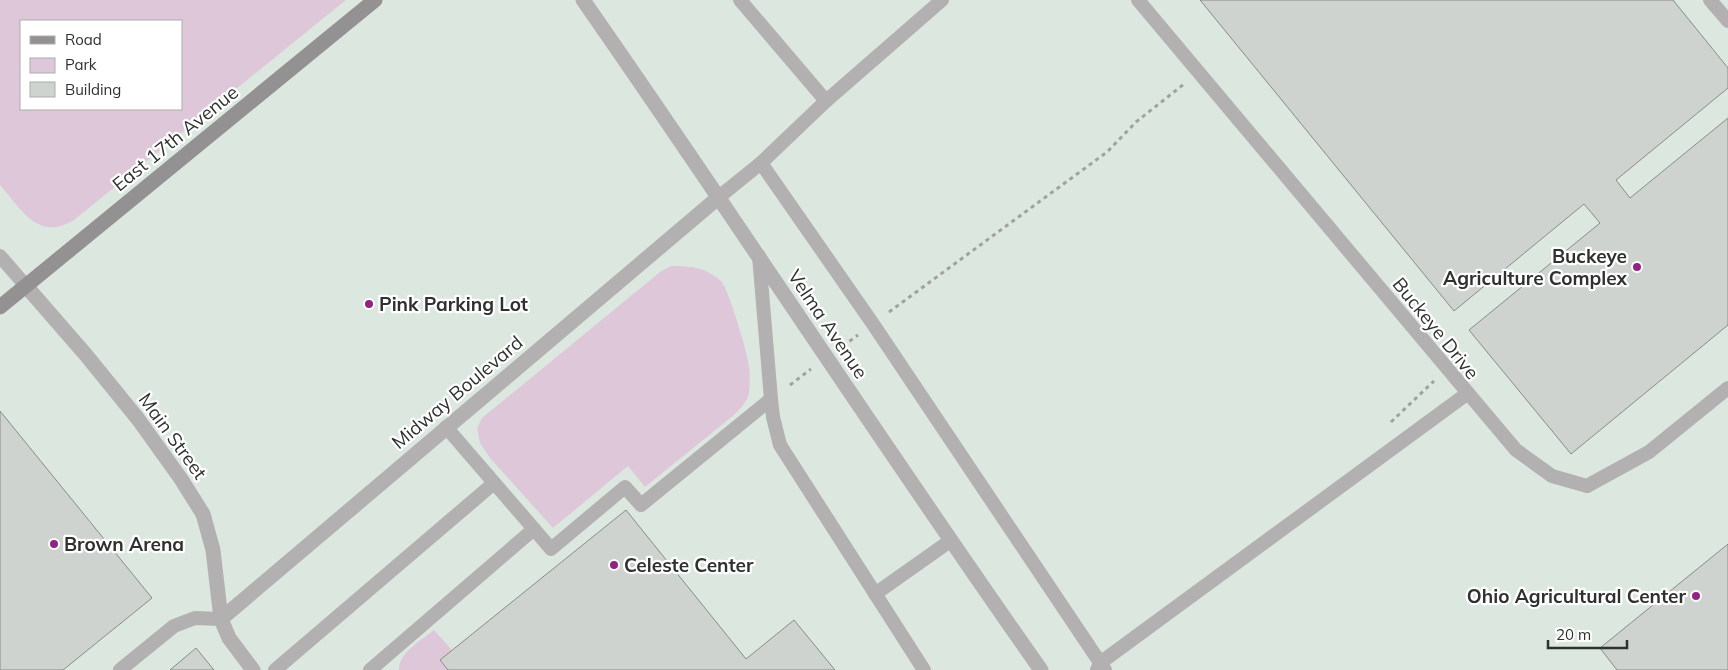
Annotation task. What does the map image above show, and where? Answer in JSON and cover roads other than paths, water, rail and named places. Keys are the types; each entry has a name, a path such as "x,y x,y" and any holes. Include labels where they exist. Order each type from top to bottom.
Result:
{"street":[{"name":"East 17th Avenue","path":"0,307 375,0"},
{"name":"Velma Avenue","path":"584,0 759,256 950,542 1040,670"},
{"name":"Midway Boulevard","path":"221,618 719,197"},
{"name":"Main Street","path":"26,286 138,419 181,479 203,514 213,550 221,618 229,638 253,670"}],"lane":[{"path":"740,0 826,101"},
{"path":"719,197 761,163 826,101 942,0"},
{"name":"Buckeye Drive","path":"1100,668 1468,394 1138,0"},
{"path":"1710,0 1728,21"},
{"path":"761,163 873,324 1100,668"},
{"name":"Main Street","path":"0,256 26,286"},
{"path":"759,256 770,399 780,445 924,670"},
{"path":"1468,394 1516,450 1552,476 1587,486 1649,452 1728,388"},
{"path":"446,427 551,549 625,487 640,505 770,399"},
{"path":"275,670 494,482"},
{"path":"376,668 534,529"},
{"path":"875,594 950,542"},
{"path":"120,670 174,626 195,618 221,618"}],"place":[{"name":"Buckeye Agriculture Complex","path":"1637,267"},
{"name":"Pink Parking Lot","path":"369,304"},
{"name":"Brown Arena","path":"54,544"},
{"name":"Celeste Center","path":"614,565"},
{"name":"Ohio Agricultural Center","path":"1696,596"}]}
